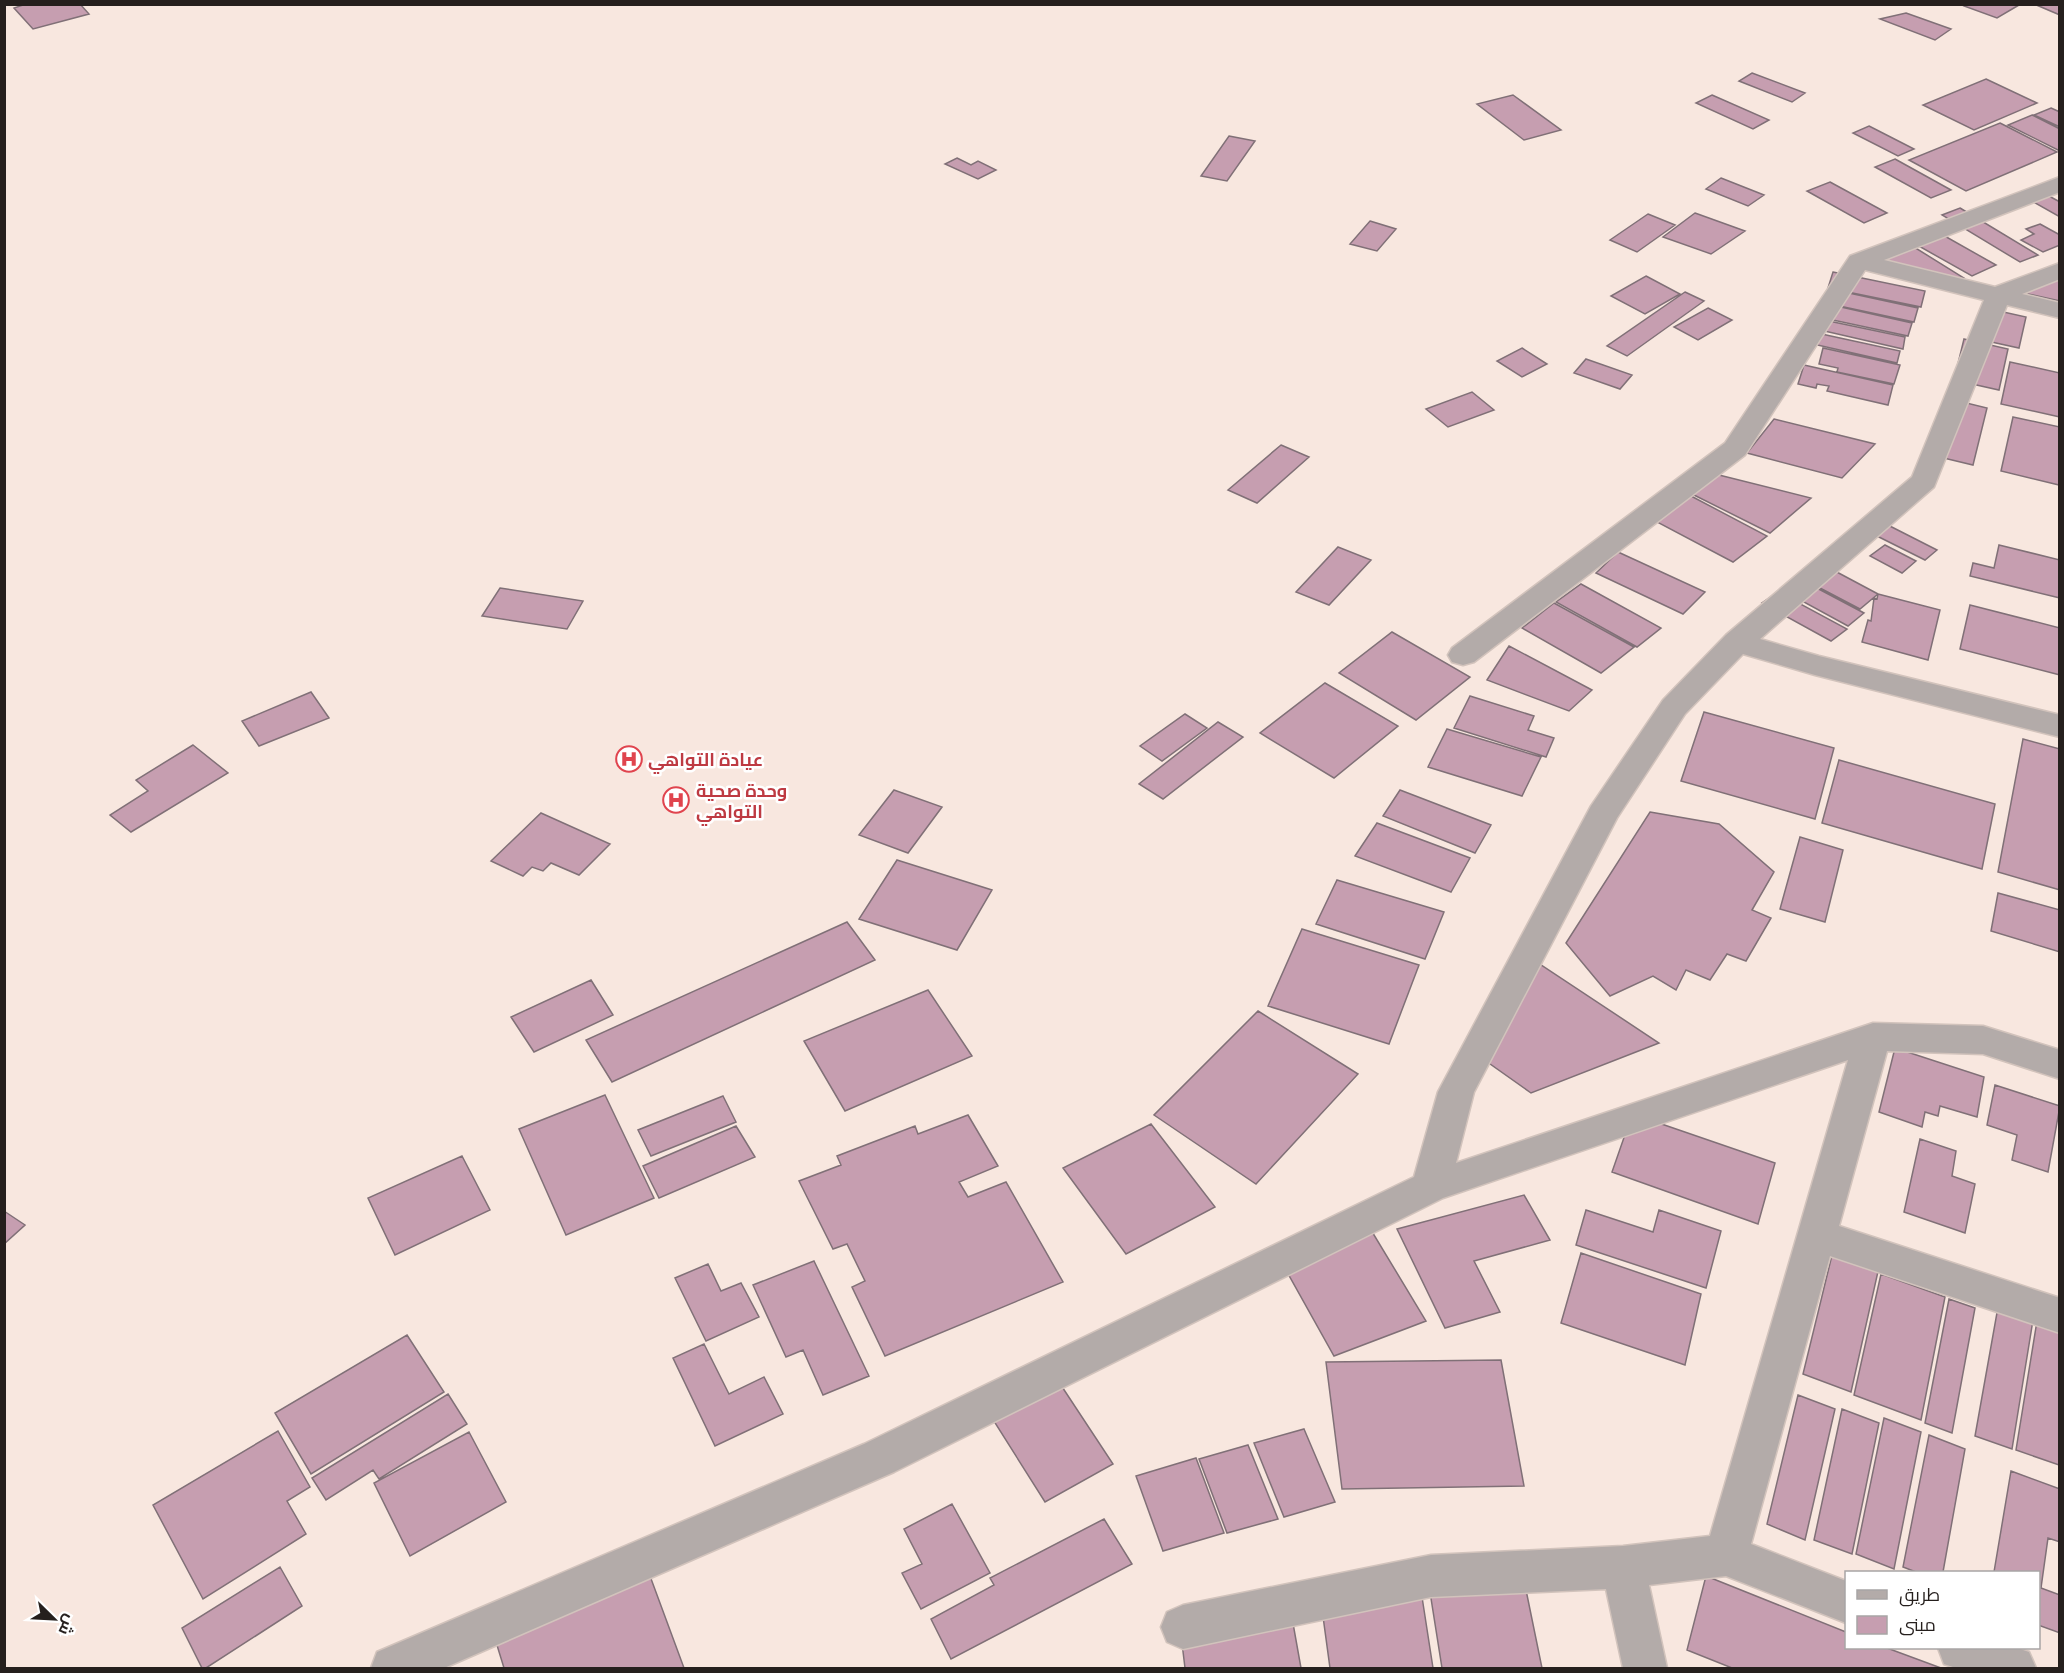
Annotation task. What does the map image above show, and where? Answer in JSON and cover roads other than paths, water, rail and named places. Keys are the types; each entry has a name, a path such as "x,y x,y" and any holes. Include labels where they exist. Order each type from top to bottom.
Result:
{"street":[{"path":"1463,655 1735,449 1859,261 2060,184"},
{"path":"1859,261 2060,311"},
{"path":"1430,1186 1456,1092 1603,814 1674,707 1737,642 1924,482 1998,295 2060,270"},
{"path":"1737,642 1815,665 2060,726"},
{"path":"1726,1554 1873,1037"},
{"path":"393,1668 879,1458 1430,1186 1873,1037 1983,1040 2060,1065"},
{"path":"1817,1235 2060,1316"},
{"path":"1183,1627 1431,1576 1623,1567 1726,1554 1845,1602"},
{"path":"1623,1567 1645,1668"},
{"path":"1965,1649 2013,1668"}],"place":[{"name":"عيادة التواهي","path":"629,759"},
{"name":"وحدة صحية التواهي","path":"676,800"}]}
